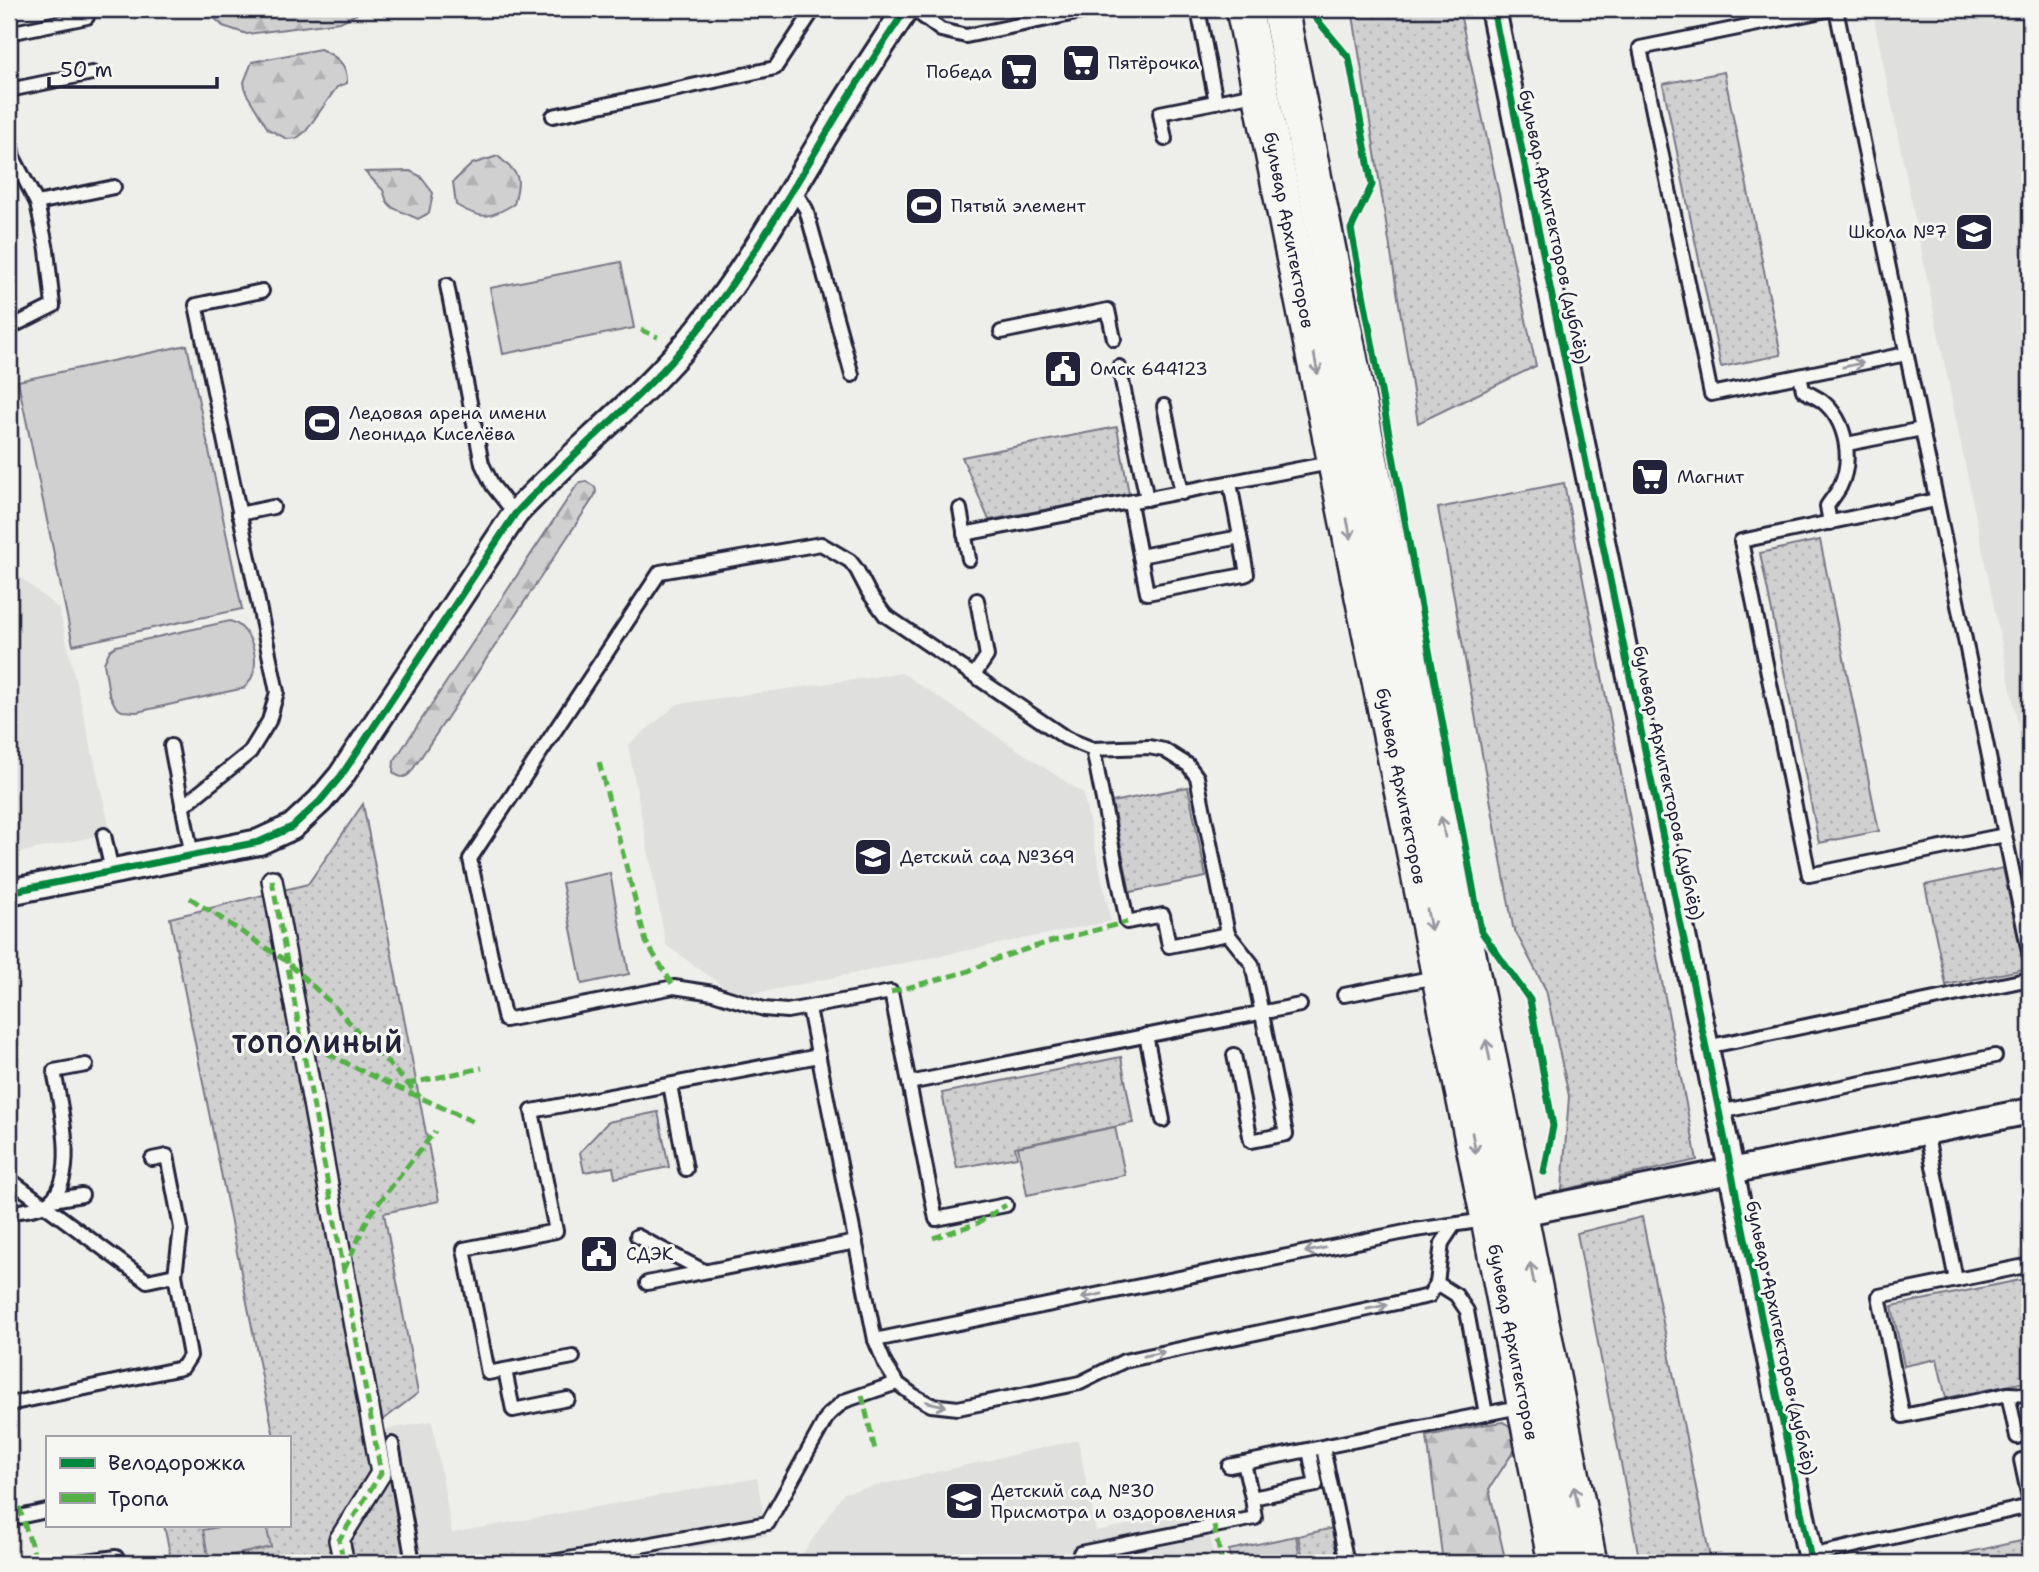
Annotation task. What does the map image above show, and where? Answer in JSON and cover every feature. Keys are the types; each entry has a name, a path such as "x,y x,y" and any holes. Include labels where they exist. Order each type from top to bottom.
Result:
{"main road":[{"name":"бульвар Архитекторов","path":"1244,9 1440,976 1505,1216 1589,1563"},
{"name":"бульвар Архитекторов","path":"1280,9 1505,1216 1525,1406 1556,1563"}],"street":[{"path":"9,892 259,842 292,827 320,801 341,776 515,514 553,473 620,414 659,375 698,330 738,275 906,9"},
{"name":"бульвар Архитекторов (дублёр)","path":"1493,9 1810,1559"},
{"path":"272,880 381,1473 339,1540 344,1563"},
{"path":"1505,1216 2030,1111"}],"lane":[{"path":"553,116 775,68 814,9"},
{"path":"913,9 941,30 965,36 1096,9"},
{"path":"1198,9 1216,102"},
{"path":"1906,354 1711,394 1640,48 1834,9 1922,429 2030,957"},
{"path":"9,33 87,16"},
{"path":"9,90 92,73"},
{"path":"1165,139 1160,113 1261,93"},
{"path":"9,135 13,157 37,203 47,250 53,306 9,328"},
{"path":"37,203 114,187"},
{"path":"792,189 806,209 852,374"},
{"path":"447,285 482,464 493,486 515,514"},
{"path":"182,807 250,752 269,721 277,692 196,305 262,291"},
{"path":"1001,332 1108,310 1114,339"},
{"path":"1119,367 1147,499"},
{"path":"1800,376 1803,390 1824,402 1839,422 1847,444 1847,467 1840,488 1827,506 1830,523"},
{"path":"1164,406 1182,492"},
{"path":"1847,444 1922,429"},
{"path":"964,534 1336,462"},
{"path":"1130,503 1147,593 1247,574 1230,483"},
{"path":"1936,500 1741,541 1809,875 2005,835"},
{"path":"239,514 273,507"},
{"path":"960,509 969,559"},
{"path":"1140,556 1240,537"},
{"path":"1006,1205 936,1219 891,992 787,1011 765,1009 713,993 674,987 505,1020 470,859 660,572 821,544 850,561 885,615 1066,738 1093,749 1149,747 1164,750 1188,765 1197,777 1228,934 1252,964 1286,1134 1251,1141 1234,1055"},
{"path":"974,675 987,656 977,600"},
{"path":"171,746 192,856"},
{"path":"1093,749 1127,922 1163,915 1169,946 1228,934"},
{"path":"104,835 112,871"},
{"path":"1344,996 1440,976"},
{"path":"1706,1047 2030,979"},
{"path":"909,1083 1300,1005"},
{"path":"809,1008 875,1340 897,1383 931,1405 958,1408 1080,1383 1124,1361 1429,1296 1437,1283 1442,1243 1454,1225"},
{"path":"1146,1035 1163,1120"},
{"path":"573,1357 488,1373 464,1249 556,1231 532,1111 819,1056"},
{"path":"1719,1112 1995,1056"},
{"path":"47,1203 64,1180 66,1133 54,1071 86,1065"},
{"path":"670,1085 686,1169"},
{"path":"1926,1131 1956,1280"},
{"path":"9,1404 183,1367 190,1356 175,1275 181,1228 167,1156 152,1159"},
{"path":"9,1180 47,1203 147,1281 175,1275"},
{"path":"9,1213 82,1195"},
{"path":"875,1340 1415,1230 1505,1216"},
{"path":"637,1236 704,1271"},
{"path":"647,1283 856,1242"},
{"path":"2030,1265 1879,1296 1903,1416 2008,1394 2030,1395"},
{"path":"1437,1283 1456,1295 1466,1311 1486,1414"},
{"path":"505,1370 513,1410 568,1399"},
{"path":"546,1563 768,1523 828,1415 844,1401 897,1383"},
{"path":"2008,1394 2017,1437"},
{"path":"1229,1466 1525,1406"},
{"path":"392,1444 413,1563"},
{"path":"1323,1448 1347,1563"},
{"path":"1252,1498 1316,1485 1309,1450"},
{"path":"1810,1559 2030,1504 2021,1460"},
{"path":"1082,1563 1080,1553 1255,1518 1244,1463"},
{"path":"9,1519 46,1511"},
{"path":"72,1563 116,1557"}],"shaded area":[{"name":"Школа №7","path":"1872,9 2030,9 2030,783 1966,469"},
{"path":"9,568 59,609 111,833 9,855"},
{"name":"Детский сад №369","path":"902,673 1083,793 1111,921 738,997 666,945 628,745 677,704"},
{"path":"432,1421 452,1533 757,1478 767,1535 606,1563 408,1563 379,1431"},
{"name":"Детский сад №30 Присмотра и оздоровления","path":"1078,1440 1096,1531 1204,1510 1215,1563 800,1563 799,1559 844,1493"}],"green space":[{"path":"208,9 360,9 357,14 340,22 247,34 223,26"},
{"path":"1352,9 1459,9 1536,366 1418,423"},
{"path":"320,49 340,62 347,76 347,83 337,87 306,131 297,138 287,139 268,129 246,93 244,82 252,62"},
{"path":"1724,72 1781,355 1721,367 1663,84"},
{"path":"498,156 517,176 518,187 514,204 498,213 485,216 456,205 453,182 472,164"},
{"path":"410,171 420,176 433,193 429,213 418,219 393,208 387,202 383,190 365,172"},
{"path":"621,262 634,328 503,354 490,288"},
{"path":"187,345 242,609 73,645 18,381"},
{"path":"1117,427 1129,494 989,520 962,457"},
{"path":"586,481 595,487 594,497 411,772 404,777 398,776 393,772 394,761 577,485"},
{"path":"1564,483 1697,1160 1562,1190 1569,1096 1546,990 1513,927 1438,508"},
{"path":"1820,540 1879,831 1819,843 1760,553"},
{"path":"230,621 246,632 254,651 254,671 244,688 137,712 122,711 116,707 109,694 104,663 110,650 116,646"},
{"path":"1188,787 1206,877 1130,892 1112,802"},
{"path":"363,804 439,1201 384,1213 418,1393 383,1420 406,1563 172,1563 164,1526 290,1526 290,1436 274,1436 170,918 308,884"},
{"path":"2003,868 2025,969 1946,985 1925,885"},
{"path":"610,873 629,974 582,984 562,883"},
{"path":"1121,1057 1133,1123 1015,1147 1017,1157 957,1168 942,1093"},
{"path":"658,1112 669,1167 615,1178 613,1167 584,1172 580,1152 608,1122"},
{"path":"1115,1127 1125,1175 1027,1195 1018,1147"},
{"path":"1642,1217 1711,1563 1640,1563 1577,1233"},
{"path":"2030,1278 2030,1381 1946,1398 1937,1359 1904,1366 1892,1306"},
{"path":"1503,1422 1511,1427 1517,1446 1489,1489 1506,1563 1443,1563 1427,1436"},
{"path":"224,1526 266,1526 271,1547 209,1560 203,1530"},
{"path":"1333,1528 1340,1563 1304,1563 1298,1536"},
{"path":"1296,1536 1301,1563 1232,1563 1229,1550"},
{"path":"2030,1539 2030,1563 1963,1563 1965,1553"}],"marked path":[{"path":"641,330 658,337"},
{"path":"599,762 646,942 674,987"},
{"path":"272,880 381,1473 339,1540 344,1563"},
{"path":"190,898 286,961 332,1004 420,1097"},
{"path":"891,992 966,972 1046,943 1127,922"},
{"path":"301,1040 476,1123"},
{"path":"407,1084 482,1068"},
{"path":"344,1270 370,1214 435,1131"},
{"path":"933,1238 978,1223 1006,1205"},
{"path":"862,1395 875,1450"},
{"path":"19,1507 37,1563"},
{"path":"1214,1526 1222,1563"}],"cycle path":[{"path":"9,892 259,842 292,827 320,801 341,776 515,514 655,378 716,307 906,9"},
{"path":"1308,9 1349,58 1372,185 1351,229 1481,931 1530,1000 1553,1126 1544,1172"},
{"path":"1493,9 1810,1555"}],"place":[{"name":"Пятёрочка","path":"1081,63"},
{"name":"Победа","path":"1019,72"},
{"name":"Пятый элемент","path":"924,206"},
{"name":"Школа №7","path":"1974,232"},
{"name":"Омск 644123","path":"1063,369"},
{"name":"Ледовая арена имени Леонида Киселёва","path":"322,423"},
{"name":"Магнит","path":"1650,477"},
{"name":"Детский сад №369","path":"873,857"},
{"name":"СДЭК","path":"599,1254"},
{"name":"Детский сад №30 Присмотра и оздоровления","path":"964,1501"}],"district":[{"name":"ТОПОЛИНЫЙ","path":"318,1045"}]}
